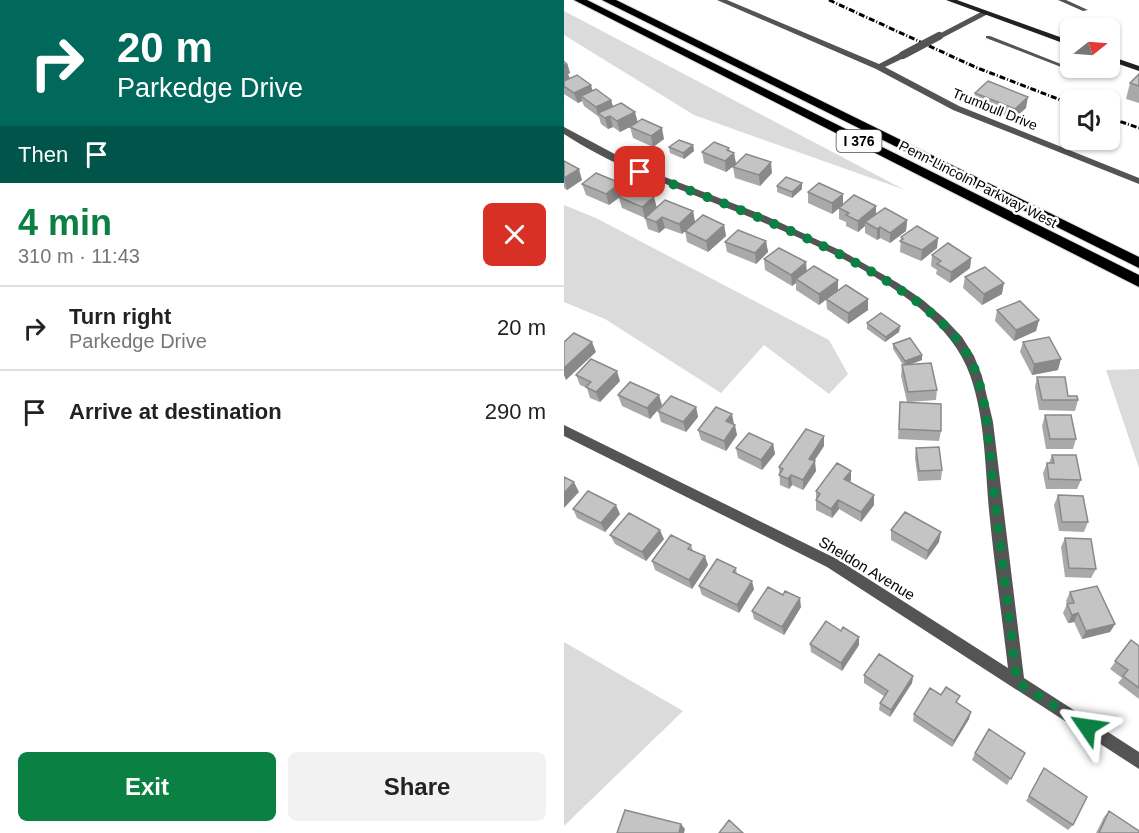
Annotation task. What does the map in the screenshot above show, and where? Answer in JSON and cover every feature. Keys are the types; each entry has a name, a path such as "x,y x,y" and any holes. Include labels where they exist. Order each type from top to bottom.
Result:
{"highway":[{"name":"Penn-Lincoln Parkway West","path":"579,0 1139,282"},
{"name":"Penn-Lincoln Parkway West","path":"607,0 1139,262"}],"main road":[{"path":"950,0 1060,40"},
{"path":"1120,62 1139,69"}],"street":[{"name":"Trumbull Drive","path":"721,0 879,67 920,91 956,108 1139,181"},
{"path":"879,67 984,14"},
{"path":"564,130 587,146 640,172 763,218 848,258 929,310 959,341 977,375 986,425 1017,682"},
{"name":"Sheldon Avenue","path":"564,430 832,563 1139,761"}],"lane":[{"path":"1061,0 1085,10"},
{"path":"988,37 1060,65"}],"shaded area":[{"path":"564,11 905,190 694,115 564,35"},
{"path":"564,205 596,218 829,340 848,374 829,394 764,345 721,393 605,319 564,302"},
{"path":"1139,369 1139,468 1106,370"},
{"path":"564,642 683,711 564,826"}],"building":[{"path":"1139,74 1139,86 1130,83"},
{"path":"577,75 591,85 574,93 564,86 564,81"},
{"path":"988,81 1028,97 1015,109 975,93"},
{"path":"596,89 611,100 596,107 581,96"},
{"path":"621,103 635,112 617,121 610,116 605,118 598,113"},
{"path":"642,119 662,128 651,136 630,127"},
{"path":"679,140 693,145 683,153 669,147"},
{"path":"714,142 729,148 727,150 734,153 725,161 702,152"},
{"path":"746,154 771,162 759,175 733,167"},
{"path":"564,161 579,169 564,178"},
{"path":"596,173 620,183 606,194 582,184"},
{"path":"786,177 802,183 792,192 777,186"},
{"path":"819,183 843,194 832,203 808,192"},
{"path":"631,188 654,197 642,207 619,197"},
{"path":"854,195 876,206 858,221 846,215 849,213 839,208"},
{"path":"665,200 693,211 679,224 662,217 656,222 645,218"},
{"path":"885,208 907,220 890,233 865,222"},
{"path":"703,215 724,225 706,241 685,231"},
{"path":"917,226 938,238 922,250 900,241 903,239 901,237"},
{"path":"738,230 766,241 755,253 725,242"},
{"path":"948,243 971,258 951,272 937,264 941,261 932,255"},
{"path":"779,248 806,262 791,275 764,259"},
{"path":"814,266 838,280 819,294 796,279"},
{"path":"985,267 1004,283 984,294 965,277"},
{"path":"846,285 868,299 848,313 826,299"},
{"path":"1020,301 1039,320 1016,330 997,310"},
{"path":"881,313 900,326 886,337 867,323"},
{"path":"574,333 592,342 564,368 564,342"},
{"path":"1049,337 1061,359 1034,364 1023,342"},
{"path":"910,338 922,355 905,361 893,344"},
{"path":"591,359 617,371 596,392 586,387 591,382 576,375"},
{"path":"931,363 937,390 908,392 902,365"},
{"path":"1037,377 1065,377 1068,396 1077,396 1078,400 1042,400"},
{"path":"630,382 659,395 647,408 618,395"},
{"path":"671,396 696,407 683,422 658,411"},
{"path":"900,402 941,404 941,431 899,429"},
{"path":"716,407 732,414 726,421 735,425 724,441 698,430"},
{"path":"1045,415 1071,415 1076,439 1050,439"},
{"path":"806,429 824,436 809,459 815,461 803,480 791,475 788,479 779,475 783,469 779,467"},
{"path":"749,433 773,444 761,460 736,448"},
{"path":"939,447 942,470 919,471 916,448"},
{"path":"1052,455 1076,455 1081,480 1049,479 1047,463 1054,463"},
{"path":"837,463 851,471 844,479 874,495 861,512 838,500 831,509 816,500 820,494 816,491"},
{"path":"564,477 574,482 564,493"},
{"path":"588,491 616,505 601,523 573,509"},
{"path":"1058,495 1083,496 1088,522 1062,522"},
{"path":"905,512 941,532 928,551 891,530"},
{"path":"629,513 660,530 642,552 610,535"},
{"path":"671,535 691,545 688,549 705,556 689,580 652,561"},
{"path":"1065,538 1091,539 1096,569 1069,568"},
{"path":"717,559 736,568 733,572 752,581 737,605 699,586"},
{"path":"1097,586 1115,624 1086,631 1078,613 1072,615 1067,604 1074,603 1070,592"},
{"path":"768,587 783,595 785,591 800,598 782,627 752,611"},
{"path":"826,621 841,631 843,627 859,637 841,663 810,644"},
{"path":"1131,640 1139,646 1139,688 1123,676 1128,670 1115,661"},
{"path":"879,654 913,676 891,710 880,703 888,691 864,675"},
{"path":"946,687 960,696 956,702 971,712 954,741 914,714 930,688 941,695"},
{"path":"989,729 1025,753 1011,779 975,753"},
{"path":"1044,768 1087,797 1073,825 1029,796"},
{"path":"625,810 681,824 679,833 617,833"},
{"path":"1109,811 1139,831 1139,833 1099,833"},
{"path":"729,820 743,833 719,833"}],"railway":[{"path":"829,0 975,67 1060,100"},
{"path":"1120,121 1139,128"}],"route":[{"path":"640,172 763,218 848,258 929,310 959,341 977,375 986,425 1017,682 1087,727"}]}
